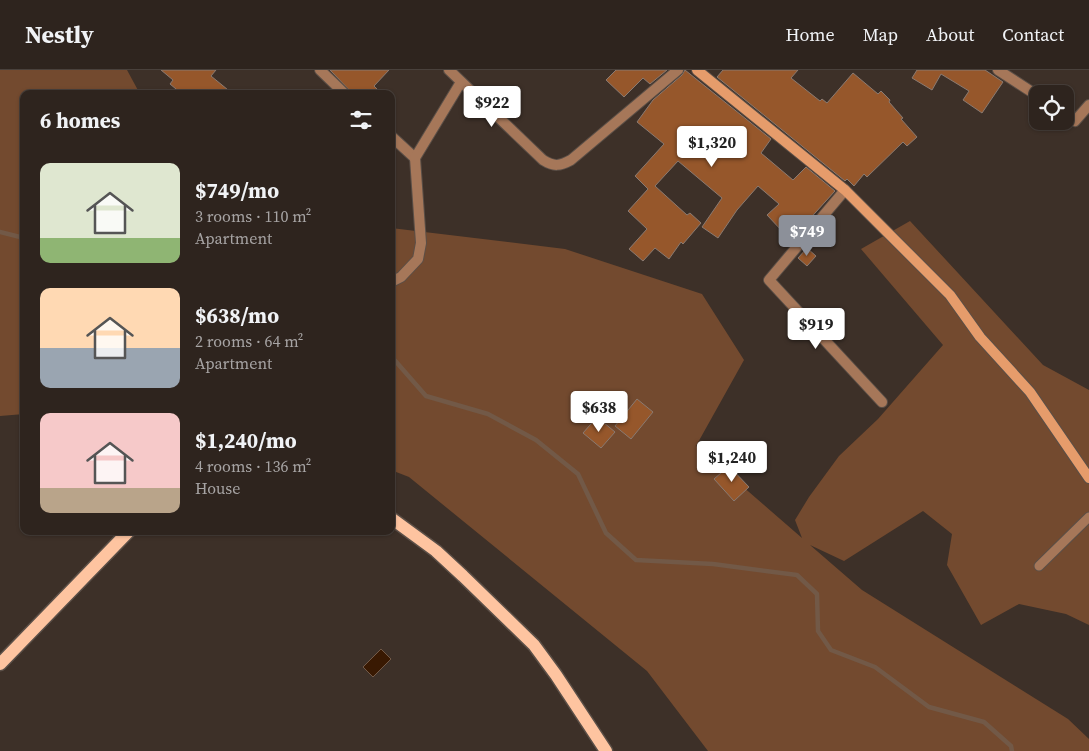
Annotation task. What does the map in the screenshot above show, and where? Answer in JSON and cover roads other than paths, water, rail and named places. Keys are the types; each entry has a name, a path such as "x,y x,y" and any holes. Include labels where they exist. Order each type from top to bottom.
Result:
{"main road":[{"path":"395,521 430,547 463,576 534,644 606,751"},
{"path":"0,664 125,535"}],"street":[{"path":"320,70 341,90"},
{"path":"448,70 543,160 552,166 563,165 571,160 678,70"},
{"path":"697,70 845,190 950,295 980,338 1030,392 1089,478"},
{"path":"998,70 1029,90"},
{"path":"395,280 401,277 418,259 421,243 415,158 461,82"},
{"path":"1074,120 1089,104"},
{"path":"395,140 415,158"},
{"path":"845,190 769,280 882,402"}],"lane":[{"path":"1039,566 1089,517"}],"waterway":[{"path":"0,232 20,237"},
{"path":"395,361 426,396 488,414 536,440 578,474 606,533 636,560 713,564 797,575 817,594 818,631 831,650 875,667 929,707 984,722 1011,746 1012,751"}]}
